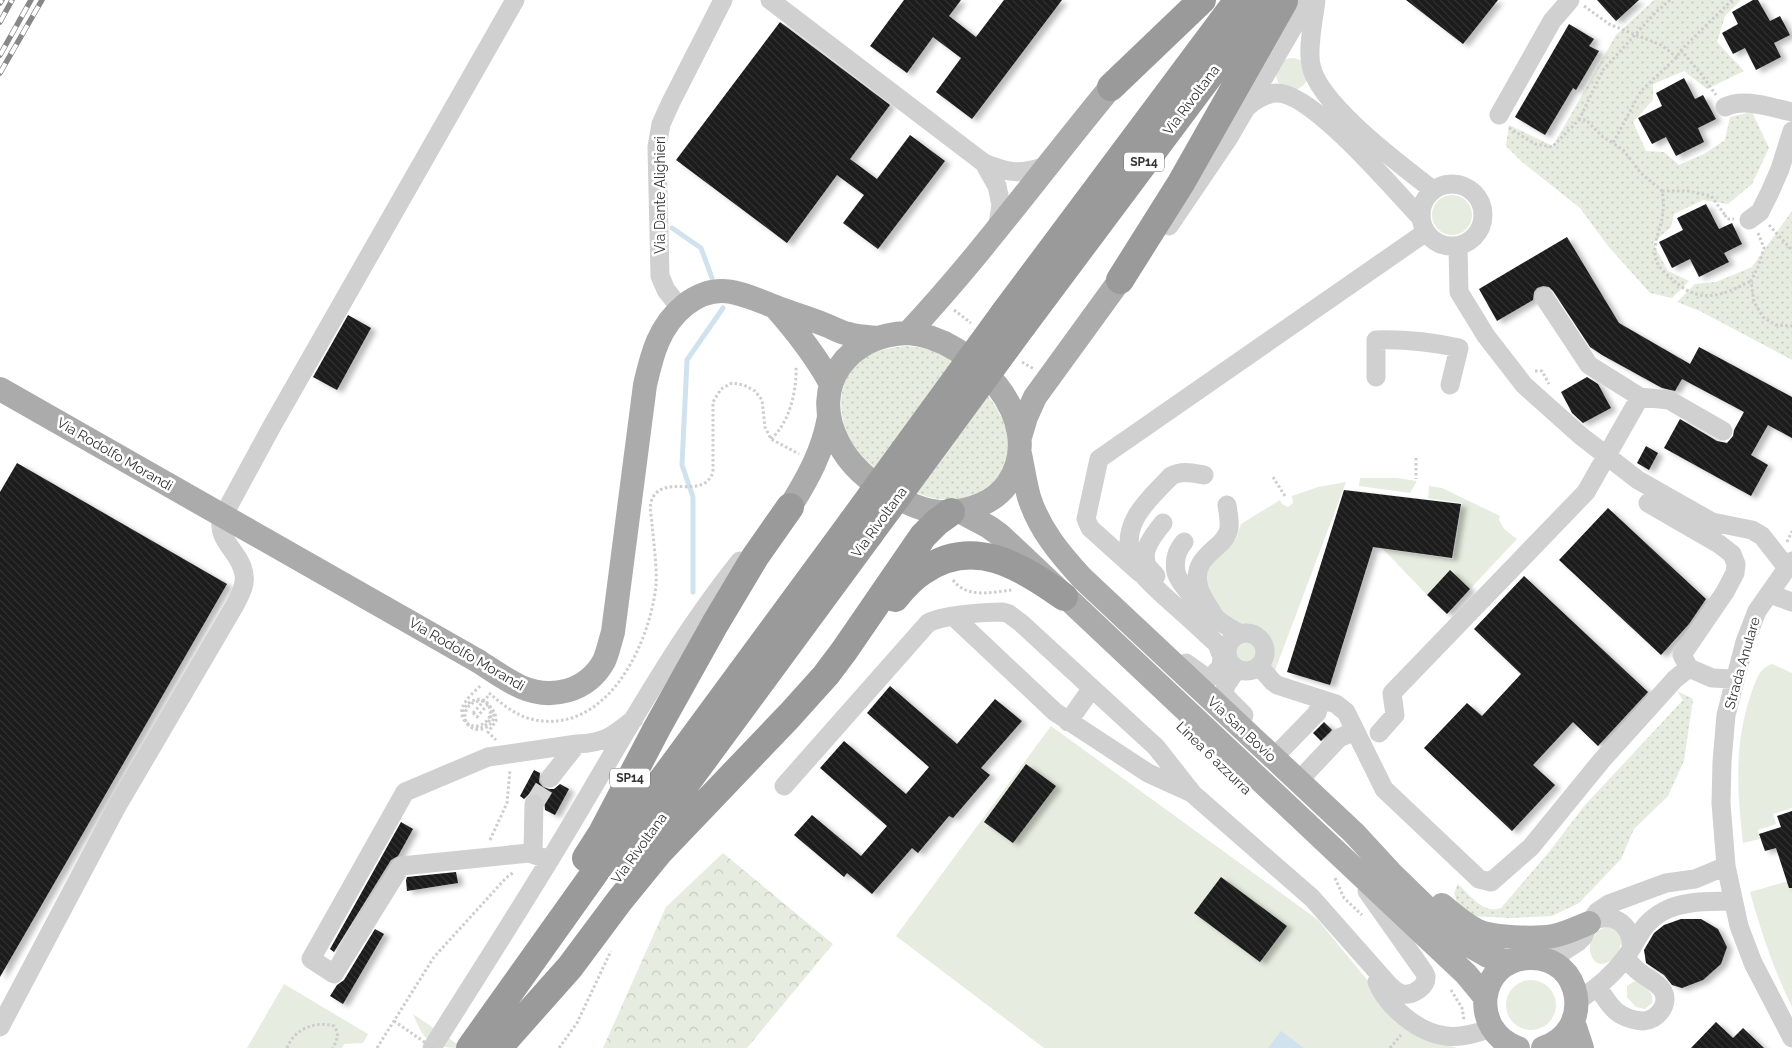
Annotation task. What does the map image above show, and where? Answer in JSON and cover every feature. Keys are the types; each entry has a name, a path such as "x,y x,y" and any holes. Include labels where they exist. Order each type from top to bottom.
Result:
{"highway":[{"path":"1111,87 1202,0"},
{"name":"Via Rivoltana","path":"497,1048 860,529 1014,318 1238,0"},
{"name":"Via Rivoltana","path":"1014,318 1266,0"},
{"name":"SP14","path":"1120,280 1181,183 1284,0"},
{"name":"SP14","path":"469,1048 497,988 595,845 657,728 720,616 755,557 790,507"},
{"path":"497,1048 564,974 660,851 826,675 923,536 937,522 955,511"},
{"name":"Via Rivoltana","path":"469,1048 622,836 860,529"},
{"path":"844,651 915,577 930,566 958,556 1000,559 1035,577 1064,597"}],"main road":[{"path":"908,333 941,298 996,233 1046,166 1111,87"},
{"path":"829,415 835,437 842,450 873,483 914,506 928,510 955,511 981,504 1000,493 1014,474 1026,417 1035,397 1120,280"},
{"name":"Via Rodolfo Morandi","path":"0,388 520,686 540,693 550,694 571,691 590,678 603,662 613,632 645,385 652,354 660,333 673,316 692,300 714,291 734,292 843,333 879,338"},
{"name":"Via Rodolfo Morandi","path":"775,307 810,349 831,384"},
{"name":"Via San Bovio","path":"879,338 908,333 928,336 956,348 980,367 1008,403 1017,424 1029,497 1041,525 1050,540 1096,592 1346,826 1460,940 1488,956 1504,961 1531,958 1544,960"},
{"path":"790,507 815,464 824,440 829,415 831,384 839,368 851,353 866,343 879,338"},
{"name":"Via San Bovio","path":"955,511 994,530 1340,868 1466,974 1485,997"},
{"path":"1346,826 1411,882 1477,931 1538,937 1562,934 1589,923"},
{"path":"1544,960 1565,972 1574,986 1575,1012 1582,1048"},
{"path":"1512,961 1494,976 1490,982 1485,997 1485,1010 1492,1028 1503,1041 1518,1048"},
{"path":"1544,1048 1561,1039 1566,1033 1575,1012"}],"street":[{"path":"0,1026 116,808 244,586 244,574 232,549 222,535 220,524 222,518 272,426 514,0"},
{"name":"Via Dante Alighieri","path":"681,309 666,290 660,276 658,147 661,124 723,0"},
{"path":"770,0 984,163 1002,171 1030,172 1046,166"},
{"path":"1111,87 1182,0"},
{"path":"1120,280 1154,246 1228,138 1309,0"},
{"path":"1316,0 1310,59 1316,78 1345,117 1433,190"},
{"path":"1498,115 1552,21 1576,2"},
{"path":"1245,108 1277,93 1295,98 1316,111 1335,127 1439,243 1458,246 1470,240 1480,228 1483,213 1479,199 1468,188 1454,184 1439,186 1423,202 1423,225"},
{"path":"1725,107 1733,103 1760,105 1792,112"},
{"path":"1750,220 1760,212 1767,198 1780,169 1792,131"},
{"path":"984,163 997,186 1001,205 996,233"},
{"path":"1159,651 1190,665 1207,678 1211,677 1221,667 1221,652 1217,644 1090,528 1086,519 1099,459 1423,225"},
{"path":"1458,246 1459,292 1486,336 1524,385 1581,436 1638,480 1712,522 1752,530 1762,536 1789,568"},
{"path":"1544,297 1589,365 1640,397 1669,400 1723,431"},
{"path":"1376,377 1376,340 1424,341 1459,348 1450,385"},
{"path":"1379,733 1395,715 1392,693 1586,492 1640,397"},
{"path":"1576,427 1608,454"},
{"path":"1140,573 1130,548 1130,534 1136,518 1146,502 1175,473 1187,472 1204,476"},
{"path":"1648,503 1719,544 1732,554 1736,564 1735,573 1682,654 1689,668 1712,678 1734,679"},
{"path":"1216,619 1199,589 1198,572 1201,562 1226,537 1229,529 1228,505"},
{"path":"433,1048 542,857 634,718 679,645 706,606 751,548 790,507"},
{"path":"1163,523 1150,541 1145,559 1148,567 1235,639"},
{"path":"1184,542 1179,548 1176,573 1185,587 1235,639"},
{"name":"Strada Anulare","path":"1789,568 1757,611 1734,679 1726,715 1721,802 1726,866 1739,926 1753,963 1792,1038"},
{"path":"1770,594 1792,602"},
{"path":"784,786 923,627 932,620 995,612 1009,614 1021,622 1156,747 1193,794 1312,898 1389,985 1402,994 1416,991 1423,985 1426,976 1418,961 1340,868"},
{"path":"953,616 1048,706 1068,722 1160,780 1193,794"},
{"path":"1252,634 1262,642 1264,654 1259,666 1248,671 1233,666 1227,653 1235,639 1252,634"},
{"path":"1259,666 1277,685 1341,708 1349,716 1384,790 1479,880 1490,882 1531,848 1602,760 1675,679 1689,668"},
{"path":"1238,669 1226,685 1224,693 1226,696 1306,773 1346,826"},
{"path":"1068,722 1092,688"},
{"path":"1281,750 1317,713 1321,700"},
{"path":"542,857 483,858 401,866 334,974 311,959 405,792 488,756 577,744 590,744 610,738 634,718"},
{"path":"1306,773 1339,738 1355,731"},
{"path":"550,778 577,744"},
{"path":"534,804 542,857"},
{"path":"1544,960 1572,946 1583,937 1589,923 1597,912 1609,904 1666,883 1695,878 1726,866"},
{"path":"1575,1012 1612,974 1628,954 1641,930 1665,910 1689,904 1733,901"},
{"path":"1589,923 1604,917 1611,918 1626,928 1631,936 1628,954 1641,973 1657,983 1664,993 1665,1003 1662,1010 1654,1017 1643,1021 1632,1019 1618,1013 1608,1003 1598,988"},
{"path":"1373,966 1377,984 1398,1011 1434,1034 1447,1037 1468,1035 1492,1028"}],"path":[{"path":"1498,115 1510,130 1536,144 1552,147 1579,120 1603,70 1654,13 1670,0"},
{"path":"1613,143 1641,91 1732,0"},
{"path":"1576,2 1609,24 1661,45 1677,57"},
{"path":"1681,50 1702,74 1725,107"},
{"path":"1579,120 1586,120 1603,137 1624,151 1640,172 1662,191 1688,191 1712,196 1725,216"},
{"path":"1662,191 1664,211 1656,243 1656,259 1665,273 1679,285 1696,295 1714,296 1731,291 1751,281 1758,268 1764,248 1750,220"},
{"path":"1751,281 1754,302 1763,317 1776,325 1792,326"},
{"path":"954,309 977,328"},
{"path":"771,439 778,433 791,402 796,386 796,360"},
{"path":"1020,360 1042,373"},
{"path":"483,858 507,803 510,780 509,753 488,732 496,721 495,713 488,704 477,717 473,713 490,694 506,707 529,718 549,722 574,717 594,707 612,692 626,671 642,639 651,612 656,585 650,504 655,493 666,487 702,486 710,480 712,472 714,402 722,389 732,384 744,385 755,391 762,400 765,428 771,439 806,458"},
{"path":"1416,458 1416,479"},
{"path":"1273,476 1285,496"},
{"path":"951,576 958,586 971,593 1020,590"},
{"path":"480,686 462,707 462,714 464,720 466,723 469,725 478,726 488,719 490,712 489,708 487,704 482,700 473,700 466,705 464,710 464,719 465,722 468,725 471,727 475,728 484,726 490,721 492,714 489,706 484,702 475,702 466,711 465,718 468,724 470,726 473,728 477,730 486,728 492,722 495,713"},
{"path":"1340,868 1344,898 1364,918"},
{"path":"376,1048 434,957 506,878 517,870"},
{"path":"559,1048 577,1023 615,943"},
{"path":"1423,985 1431,987 1440,978 1452,990 1462,1008 1468,1035"},
{"path":"394,1020 433,1048"},
{"path":"287,1048 297,1034 307,1026 324,1024 334,1026 337,1032 338,1038 333,1048"}],"green space":[{"path":"1654,0 1741,0 1725,16 1717,42 1744,71 1707,89 1684,71 1653,84 1653,100 1633,122 1646,151 1664,152 1679,165 1704,154 1725,140 1730,117 1752,112 1769,148 1752,184 1728,204 1703,200 1674,214 1671,227 1653,243 1668,271 1689,281 1672,298 1650,293 1608,246 1580,208 1521,161 1506,146 1509,125 1553,146 1616,35"},
{"path":"1292,58 1298,59 1303,63 1307,68 1307,80 1303,85 1298,89 1292,90 1286,89 1281,85 1277,80 1276,74 1277,68 1281,63 1286,59"},
{"path":"1448,195 1456,195 1463,198 1469,204 1472,215 1469,226 1463,232 1456,235 1448,235 1441,232 1435,226 1432,219 1432,211 1435,204 1441,198"},
{"path":"1792,211 1792,360 1700,311 1677,302 1695,284 1716,282 1752,267"},
{"path":"906,346 933,351 953,361 977,383 999,413 1007,435 1006,458 1001,471 995,479 975,494 950,500 931,498 912,491 868,462 855,447 848,435 841,409 845,382 851,371 860,361 873,353 889,348"},
{"path":"1360,478 1397,478 1417,481 1410,493 1359,486"},
{"path":"1346,482 1274,673 1265,657 1258,653 1250,664 1241,663 1234,655 1235,647 1238,643 1218,618 1203,577 1209,566 1236,539 1241,524 1280,500 1282,504 1288,507 1293,503 1292,496 1318,487"},
{"path":"1429,486 1442,488 1500,516 1499,520 1504,529 1517,539 1470,589 1450,571 1427,595 1383,549 1453,559 1462,503 1428,498"},
{"path":"1772,664 1792,673 1792,808 1773,814 1776,824 1758,830 1760,839 1743,843 1738,786 1739,749 1746,712 1756,680 1767,666"},
{"path":"1677,691 1693,699 1684,761 1668,796 1634,829 1621,859 1579,903 1552,916 1510,918 1472,916 1457,902 1454,893 1458,884 1483,906 1495,909 1501,908 1549,852 1585,805 1683,700"},
{"path":"1051,726 1318,920 1396,1015 1423,1037 1457,1048 1044,1048 896,936"},
{"path":"723,853 833,944 747,1048 603,1048 666,907"},
{"path":"1792,880 1792,1007 1768,951 1750,892"},
{"path":"1606,927 1616,931 1621,937 1621,946 1611,960 1604,964 1597,963 1591,955 1591,942 1598,931"},
{"path":"1526,980 1536,980 1549,987 1556,1000 1556,1010 1549,1023 1536,1030 1526,1030 1517,1026 1510,1019 1506,1010 1506,1000 1510,991 1517,984"},
{"path":"1637,981 1652,996 1652,1003 1645,1009 1636,1007 1627,997 1627,986"},
{"path":"284,984 368,1034 363,1043 344,1044 342,1048 247,1048"},
{"path":"413,1014 463,1048 443,1047 431,1042 421,1032"}],"water":[{"path":"1281,1031 1304,1048 1268,1048"}],"building":[{"path":"904,0 961,0 949,16 976,37 1004,0 1062,0 972,119 936,92 961,58 933,37 907,73 870,46"},
{"path":"1406,0 1498,0 1463,44"},
{"path":"1597,0 1639,0 1616,21"},
{"path":"1753,0 1758,0 1770,21 1780,16 1790,35 1774,43 1781,57 1756,70 1745,48 1733,54 1722,33 1738,24 1732,12"},
{"path":"780,22 890,105 850,159 877,179 910,135 945,161 878,249 843,223 864,195 837,175 787,243 676,160"},
{"path":"1569,24 1594,39 1589,46 1599,51 1576,90 1573,88 1545,135 1515,117"},
{"path":"1684,78 1695,99 1703,95 1716,119 1698,128 1704,142 1676,156 1666,137 1652,144 1638,118 1662,106 1656,93"},
{"path":"1706,204 1719,229 1732,223 1742,244 1724,253 1729,262 1699,277 1690,259 1672,268 1659,242 1683,230 1677,218"},
{"path":"1567,237 1619,323 1690,364 1699,347 1792,397 1792,438 1768,425 1751,455 1768,465 1751,496 1664,448 1680,419 1717,441 1727,443 1733,436 1734,430 1744,412 1682,379 1675,391 1662,388 1602,355 1590,347 1549,287 1537,288 1534,292 1533,300 1497,321 1479,289"},
{"path":"348,315 371,328 337,390 313,377"},
{"path":"1587,377 1598,384 1611,408 1583,423 1572,413 1561,392"},
{"path":"1646,446 1658,453 1649,470 1637,463"},
{"path":"17,463 227,584 0,977 0,492"},
{"path":"1344,490 1461,504 1452,558 1373,547 1330,685 1287,672"},
{"path":"1608,508 1706,599 1689,624 1661,655 1559,560"},
{"path":"1450,570 1470,589 1447,614 1427,595"},
{"path":"1524,576 1648,692 1598,746 1573,722 1533,765 1555,785 1512,831 1424,748 1467,703 1482,716 1521,674 1474,629"},
{"path":"890,686 957,744 995,699 1022,721 981,768 990,775 953,818 949,816 918,853 912,848 872,894 847,873 844,877 794,835 812,815 861,856 887,826 820,768 844,741 906,794 929,767 867,713"},
{"path":"1324,722 1332,730 1321,741 1313,733"},
{"path":"1026,764 1056,786 1013,843 984,822"},
{"path":"534,770 540,773 539,782 543,787 554,789 560,784 569,789 555,815 545,810 544,799 539,794 529,794 524,799 520,796"},
{"path":"1792,811 1792,888 1789,888 1776,848 1765,851 1759,834 1781,827 1777,816"},
{"path":"401,822 413,829 398,856 391,860 334,952 330,949"},
{"path":"456,872 458,883 407,891 407,877"},
{"path":"1221,877 1287,926 1260,962 1194,913"},
{"path":"1681,919 1701,919 1718,929 1727,947 1721,964 1703,980 1682,988 1672,985 1664,975 1646,963 1644,950 1654,933 1664,925"},
{"path":"375,929 384,934 343,1004 330,996 337,985 344,980"},
{"path":"1716,1022 1733,1038 1743,1028 1764,1048 1691,1048"}],"waterway":[{"path":"672,228 701,248 712,278"},
{"path":"693,592 693,497 682,465 687,360 723,308"}],"tunnel":[{"path":"534,804 550,778"}],"railway":[{"path":"0,22 12,0"},
{"path":"0,55 31,0"},
{"path":"0,73 42,0"}]}
